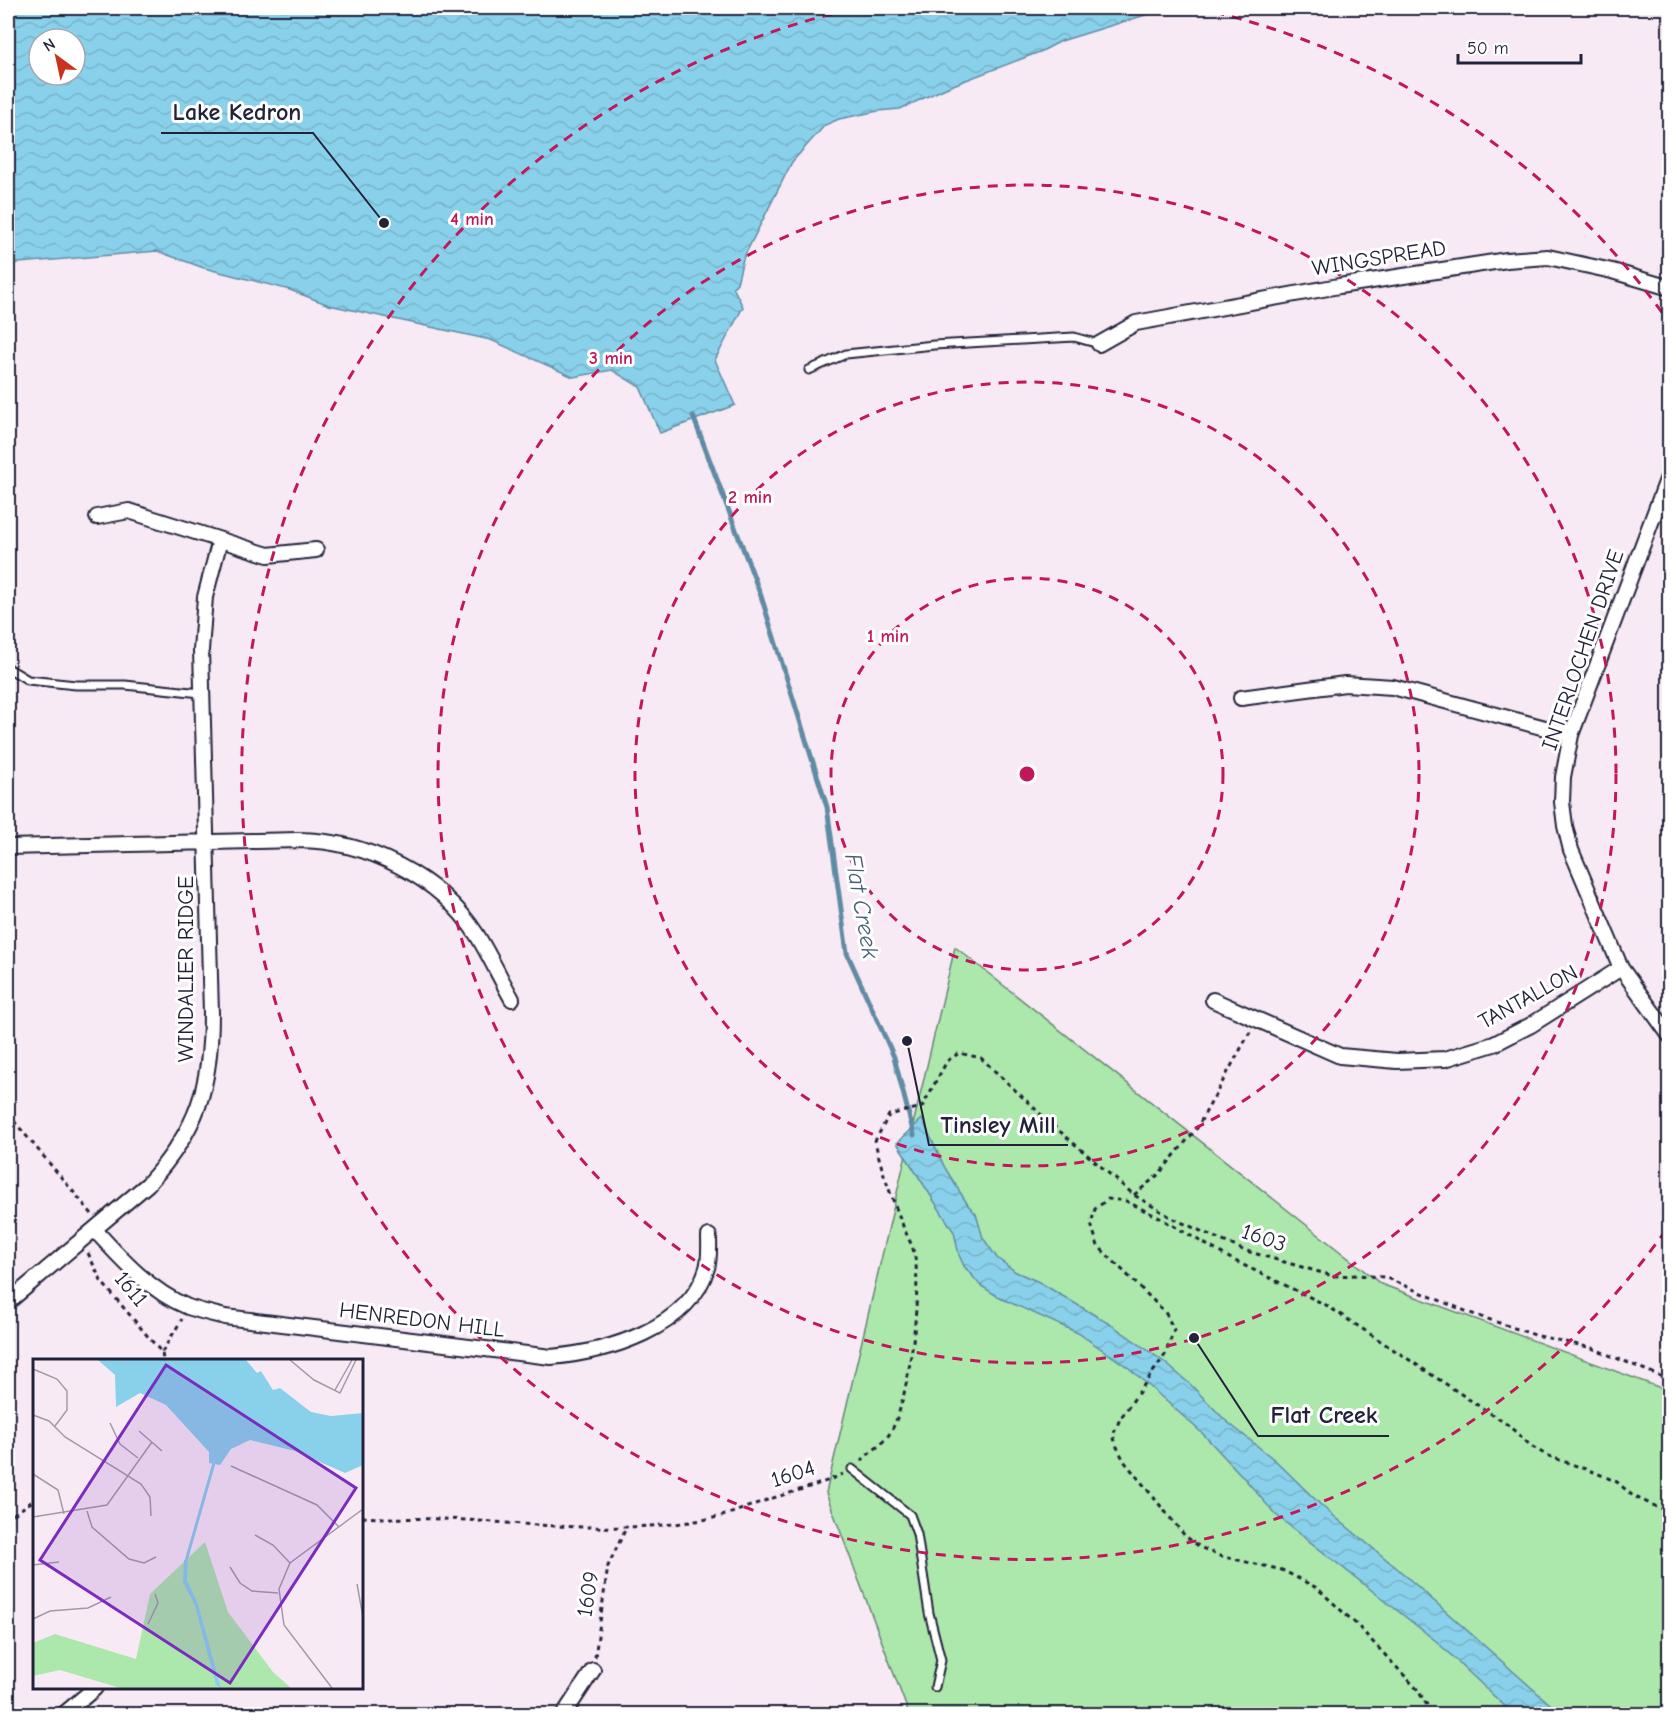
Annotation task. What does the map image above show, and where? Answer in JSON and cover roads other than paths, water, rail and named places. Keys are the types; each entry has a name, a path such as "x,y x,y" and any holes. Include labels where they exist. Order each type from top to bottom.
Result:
{"street":[{"name":"WINGSPREAD","path":"1099,344 1136,323 1338,286 1507,260 1548,258 1612,271 1670,288"},
{"name":"INTERLOCHEN DRIVE","path":"1670,472 1571,735 1563,777 1562,802 1571,850 1621,968 1670,1036"},
{"path":"97,517 129,512 268,555 316,550"},
{"name":"WINDALIER RIDGE","path":"8,1302 148,1184 184,1140 205,1090 211,1023 201,623 220,540"},
{"path":"1241,698 1345,684 1384,686 1427,695 1571,735"},
{"path":"8,847 318,840 346,846 389,861 412,873 450,904 476,934 512,999"},
{"name":"TANTALLON","path":"1213,1000 1340,1056 1397,1061 1445,1059 1494,1044 1531,1025 1621,968"},
{"name":"HENREDON HILL","path":"98,1227 116,1254 143,1278 164,1295 189,1307 225,1317 551,1357 582,1354 634,1338 659,1325 692,1297 701,1284 708,1265 709,1236"},
{"path":"564,1714 593,1670"},
{"path":"64,1714 94,1689"}],"lane":[{"path":"809,369 846,354 934,345 1074,337 1099,344"},
{"path":"8,668 28,680 76,685 124,685 201,693"},
{"path":"852,1469 910,1515 917,1534 929,1613 941,1660 935,1687"}],"water":[{"path":"8,8 1210,8 1152,13 1061,41 1042,51 948,87 900,109 839,119 825,125 792,162 743,259 737,283 733,287 743,307 715,360 735,405 660,433 640,387 612,370 573,377 491,340 329,305 290,290 204,268 157,251 8,264"},
{"path":"922,1119 945,1168 976,1214 983,1238 997,1258 1016,1272 1039,1282 1113,1326 1163,1361 1191,1385 1225,1420 1276,1461 1323,1507 1398,1569 1561,1714 1513,1714 1436,1641 1276,1515 1202,1433 1129,1368 1078,1333 1000,1298 980,1285 964,1266 954,1232 897,1143"}],"waterway":[{"name":"Flat Creek","path":"693,416 761,596 827,807 847,953 894,1057 914,1135"}],"place":[{"name":"Lake Kedron","path":"384,223"},
{"name":"Tinsley Mill","path":"907,1041"},
{"name":"Flat Creek","path":"1194,1338"}]}
